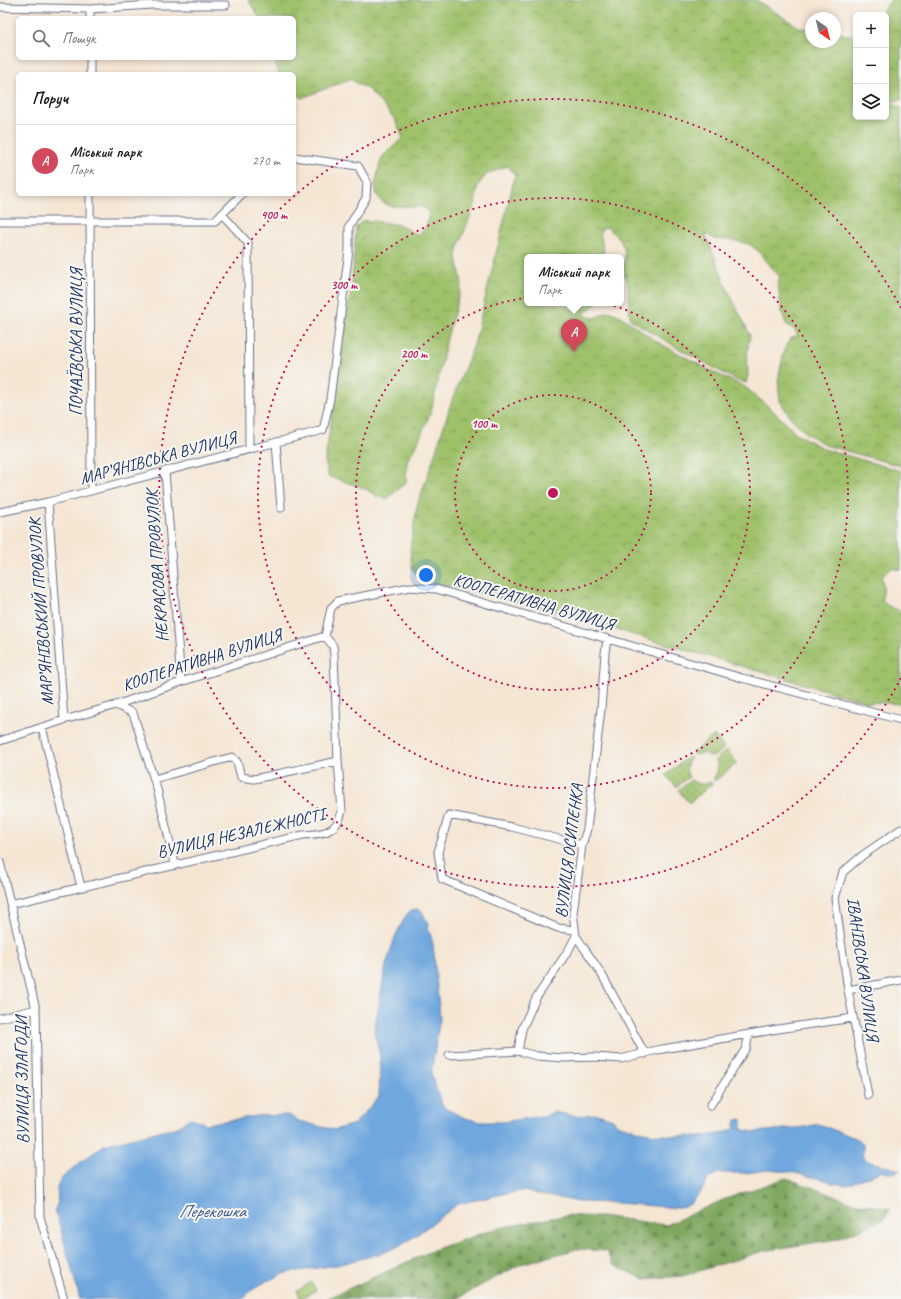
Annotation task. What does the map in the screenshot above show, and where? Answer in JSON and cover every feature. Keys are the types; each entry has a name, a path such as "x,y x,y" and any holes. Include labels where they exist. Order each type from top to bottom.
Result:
{"street":[{"path":"0,7 90,9 152,3 226,5"},
{"path":"90,9 90,16"},
{"path":"90,60 90,72"},
{"name":"МАР’ЯНІВСЬКА ВУЛИЦЯ","path":"0,512 48,502 323,430 330,399 348,250 349,226 366,198 367,182 358,166 296,156"},
{"name":"ПОЧАЇВСЬКА ВУЛИЦЯ","path":"90,196 91,491"},
{"path":"0,221 215,221 240,196"},
{"path":"222,214 248,243 249,450"},
{"path":"276,442 281,508"},
{"name":"НЕКРАСОВА ПРОВУЛОК","path":"165,471 181,682"},
{"name":"МАР’ЯНІВСЬКИЙ ПРОВУЛОК","path":"48,502 64,720"},
{"name":"КООПЕРАТИВНА ВУЛИЦЯ","path":"0,741 116,705 181,682 325,636 331,608 338,601 410,587 436,589 742,678 901,720"},
{"name":"ВУЛИЦЯ НЕЗАЛЕЖНОСТІ","path":"10,904 303,834 326,832 336,826 342,811 338,761 334,655 331,641 325,636"},
{"name":"ВУЛИЦЯ ОСИПЕНКА","path":"518,1051 522,1029 536,998 568,951 575,933 573,913 582,845 588,821 601,709 607,639"},
{"path":"116,705 133,713 154,779 175,864"},
{"path":"42,727 81,887"},
{"path":"154,779 232,757 237,762 241,777 254,779 338,761"},
{"path":"582,845 512,826 449,815 438,852 442,880 558,928 575,933 601,973 645,1054"},
{"name":"ІВАНІВСЬКА ВУЛИЦЯ","path":"868,1095 848,990 835,898 843,872 863,855 901,828"},
{"name":"ВУЛИЦЯ ЗЛАГОДИ","path":"0,862 36,1009 40,1217 64,1299"},
{"path":"848,990 901,980"},
{"path":"0,1018 36,1009"},
{"path":"449,1055 518,1051 537,1056 621,1059 748,1034 853,1018"},
{"path":"710,1106 746,1048 748,1034"}],"green space":[{"path":"248,0 756,0 799,27 805,28 805,48 841,48 841,34 853,36 853,120 889,120 889,102 901,108 901,466 825,445 806,433 791,418 780,401 778,381 784,350 791,338 798,335 794,329 786,324 781,309 778,283 780,277 758,251 749,244 715,239 705,233 726,286 750,335 747,355 748,375 746,383 736,380 676,347 630,319 628,283 624,273 624,247 619,239 607,227 600,230 604,254 524,254 524,306 594,306 583,315 595,318 609,311 621,316 654,340 713,372 745,387 797,434 824,449 901,471 901,570 892,568 881,577 883,584 883,601 891,607 901,611 901,704 866,702 541,608 456,587 427,583 418,577 412,568 410,549 417,506 453,397 474,345 515,175 508,166 487,174 478,185 475,204 459,245 457,256 462,284 447,338 431,412 417,444 407,461 406,482 387,499 378,497 366,489 328,476 325,460 352,284 356,227 362,221 375,221 400,225 417,235 424,229 429,213 425,208 421,207 390,206 382,202 377,195 375,186 379,166 383,156 403,138 394,118 369,90 350,79 302,98 296,94 296,72 278,72 275,60 296,60 296,16 259,16"},
{"path":"891,0 901,0 901,100 889,100 889,12 881,12"},
{"path":"714,735 724,748 713,757 703,753 694,755 692,753"},
{"path":"727,750 737,763 715,781 713,779 717,772 717,768 715,760"},
{"path":"689,756 691,758 687,765 687,769 689,777 676,787 666,775"},
{"path":"691,780 698,784 711,782 712,784 689,803 678,790"},
{"path":"786,1178 852,1202 891,1209 883,1220 837,1239 764,1251 683,1276 644,1279 613,1265 606,1251 577,1249 521,1264 456,1299 326,1299 438,1248 498,1228 567,1215 615,1218 666,1225 725,1199"},
{"path":"311,1282 316,1290 301,1299 297,1291"}],"water":[{"name":"Перекошка","path":"417,909 422,911 427,922 433,944 440,1018 431,1073 441,1103 446,1109 465,1118 481,1122 502,1122 544,1117 553,1112 575,1116 597,1114 613,1119 616,1124 641,1131 681,1136 704,1136 726,1132 734,1129 736,1120 742,1119 742,1130 756,1132 805,1127 818,1124 858,1139 862,1143 863,1147 862,1156 867,1161 900,1170 894,1173 883,1171 845,1185 791,1172 767,1170 746,1173 718,1173 709,1178 701,1192 690,1204 678,1208 617,1203 579,1202 523,1191 503,1194 458,1204 407,1242 383,1253 337,1265 285,1273 265,1282 249,1292 243,1299 80,1299 55,1209 58,1202 57,1187 61,1179 104,1145 176,1128 191,1118 206,1124 256,1116 288,1115 299,1121 334,1130 355,1124 379,1096 380,1056 374,1032 386,965 395,937 406,915 411,910"}],"place":[{"name":"Міський парк","path":"574,352"}]}
